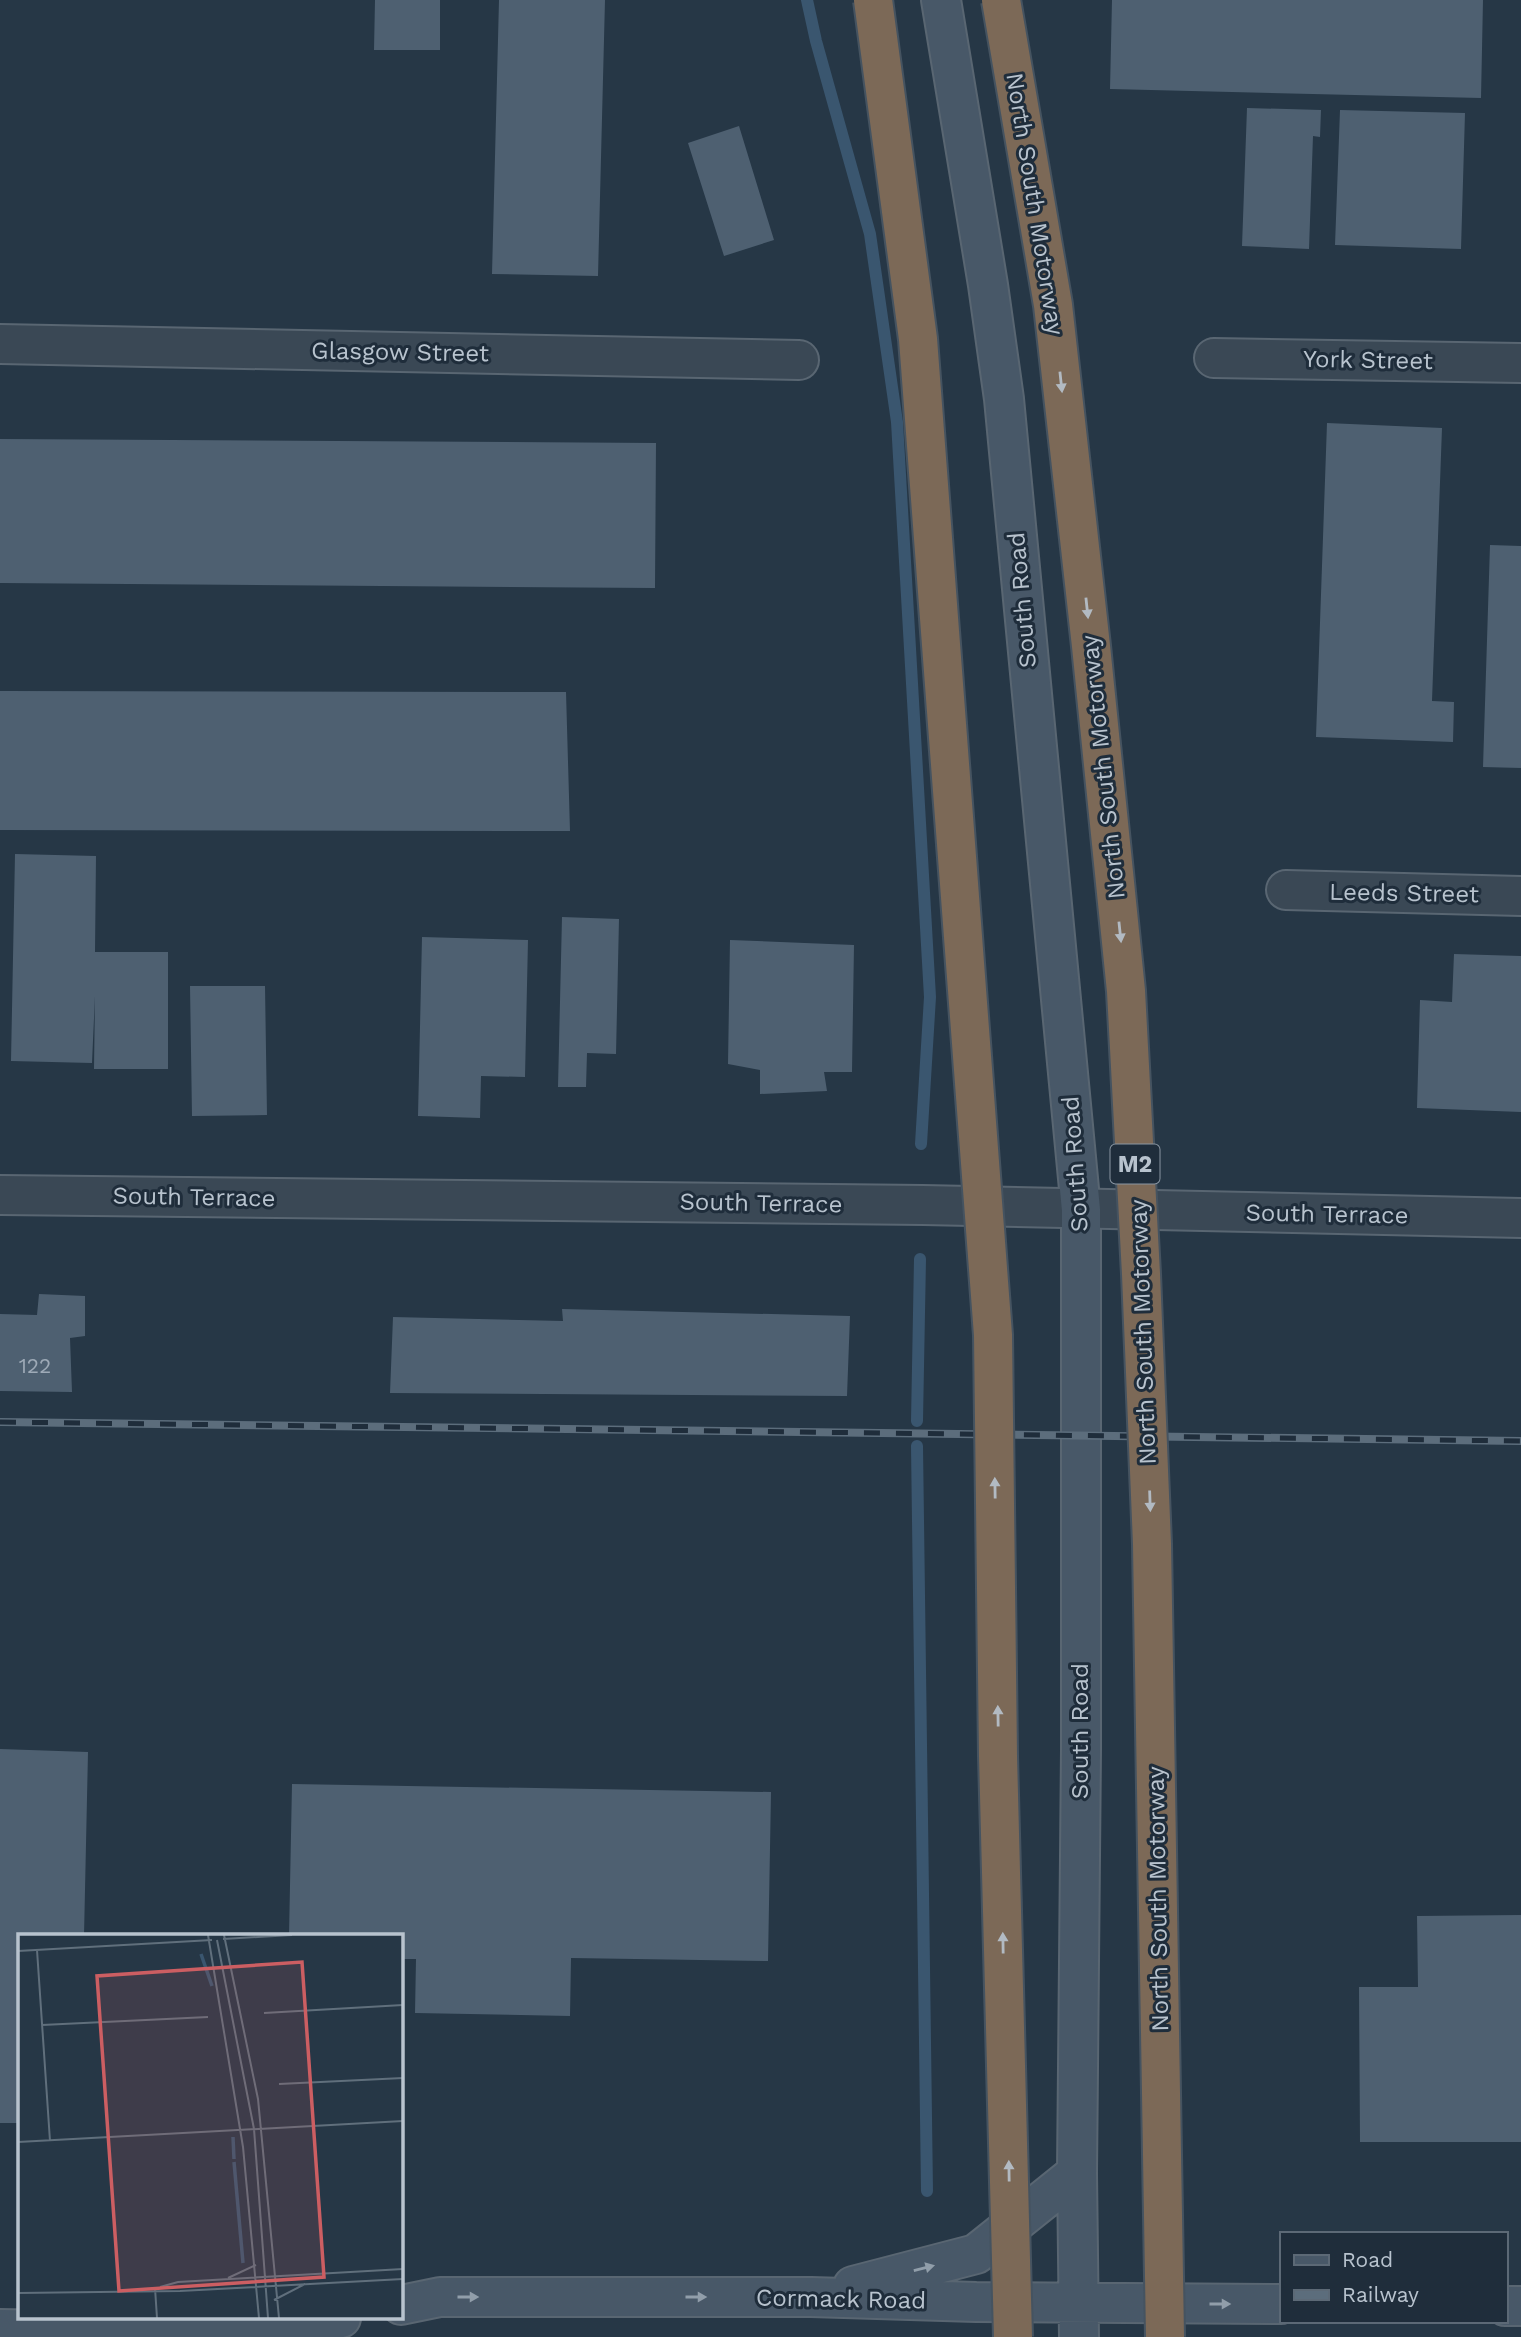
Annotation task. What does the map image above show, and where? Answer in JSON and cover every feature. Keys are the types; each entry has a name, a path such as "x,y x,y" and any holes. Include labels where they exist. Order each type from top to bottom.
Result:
{"highway":[{"path":"873,0 918,339 993,1335 998,1756 1013,2337"},
{"name":"North South Motorway","path":"1001,0 1053,305 1126,991 1142,1273 1152,1544 1165,2337"}],"main road":[{"name":"South Road","path":"941,0 986,271 1004,399 1081,1210 1081,1750 1077,2173 1079,2320"},
{"path":"811,2297 976,2254 1077,2173"},
{"name":"Cormack Road","path":"402,2305 440,2297 811,2297 1079,2320 1280,2304"},
{"path":"0,2329 270,2336 333,2320"}],"street":[{"name":"Glasgow Street","path":"0,344 799,360"},
{"name":"York Street","path":"1214,358 1521,363"},
{"name":"Leeds Street","path":"1286,890 1521,896"},
{"name":"South Terrace","path":"0,1195 923,1205 1521,1218"}],"building":[{"path":"375,0 440,0 440,50 374,50"},
{"path":"499,0 605,0 598,276 492,274"},
{"path":"1112,0 1483,0 1481,98 1110,89"},
{"path":"1247,108 1321,110 1320,137 1313,136 1309,249 1242,246"},
{"path":"1340,110 1465,113 1461,249 1335,245"},
{"path":"739,126 774,240 724,256 688,143"},
{"path":"1327,423 1442,428 1432,701 1454,702 1453,742 1316,737"},
{"path":"0,439 656,443 655,588 0,583"},
{"path":"1490,545 1521,546 1521,768 1483,767"},
{"path":"0,691 566,692 570,831 0,830"},
{"path":"15,854 96,856 95,952 168,952 168,1069 94,1069 95,996 92,1063 11,1061"},
{"path":"562,917 619,919 616,1054 587,1053 586,1087 558,1087"},
{"path":"422,937 528,940 525,1077 481,1076 480,1118 418,1116"},
{"path":"730,940 854,945 852,1072 824,1072 827,1091 760,1094 760,1070 728,1064"},
{"path":"1454,954 1521,956 1521,1112 1417,1108 1420,1000 1452,1002"},
{"path":"190,986 265,986 267,1115 192,1116"},
{"path":"39,1294 85,1296 85,1336 70,1338 72,1392 0,1391 0,1314 37,1315"},
{"path":"562,1309 850,1316 847,1396 390,1393 393,1317 563,1321"},
{"path":"0,1749 88,1752 84,1934 18,1934 18,2123 0,2123"},
{"path":"292,1784 771,1792 768,1961 571,1958 570,2016 415,2013 416,1959 402,1959 402,1934 289,1934"},
{"path":"1521,1915 1521,2142 1360,2142 1359,1987 1418,1987 1417,1916"}],"waterway":[{"path":"807,0 870,234 897,422 930,997 921,1144"},
{"path":"917,1421 920,1259"},
{"path":"917,1446 927,2191"}],"railway":[{"path":"0,1422 1521,1441"}]}
